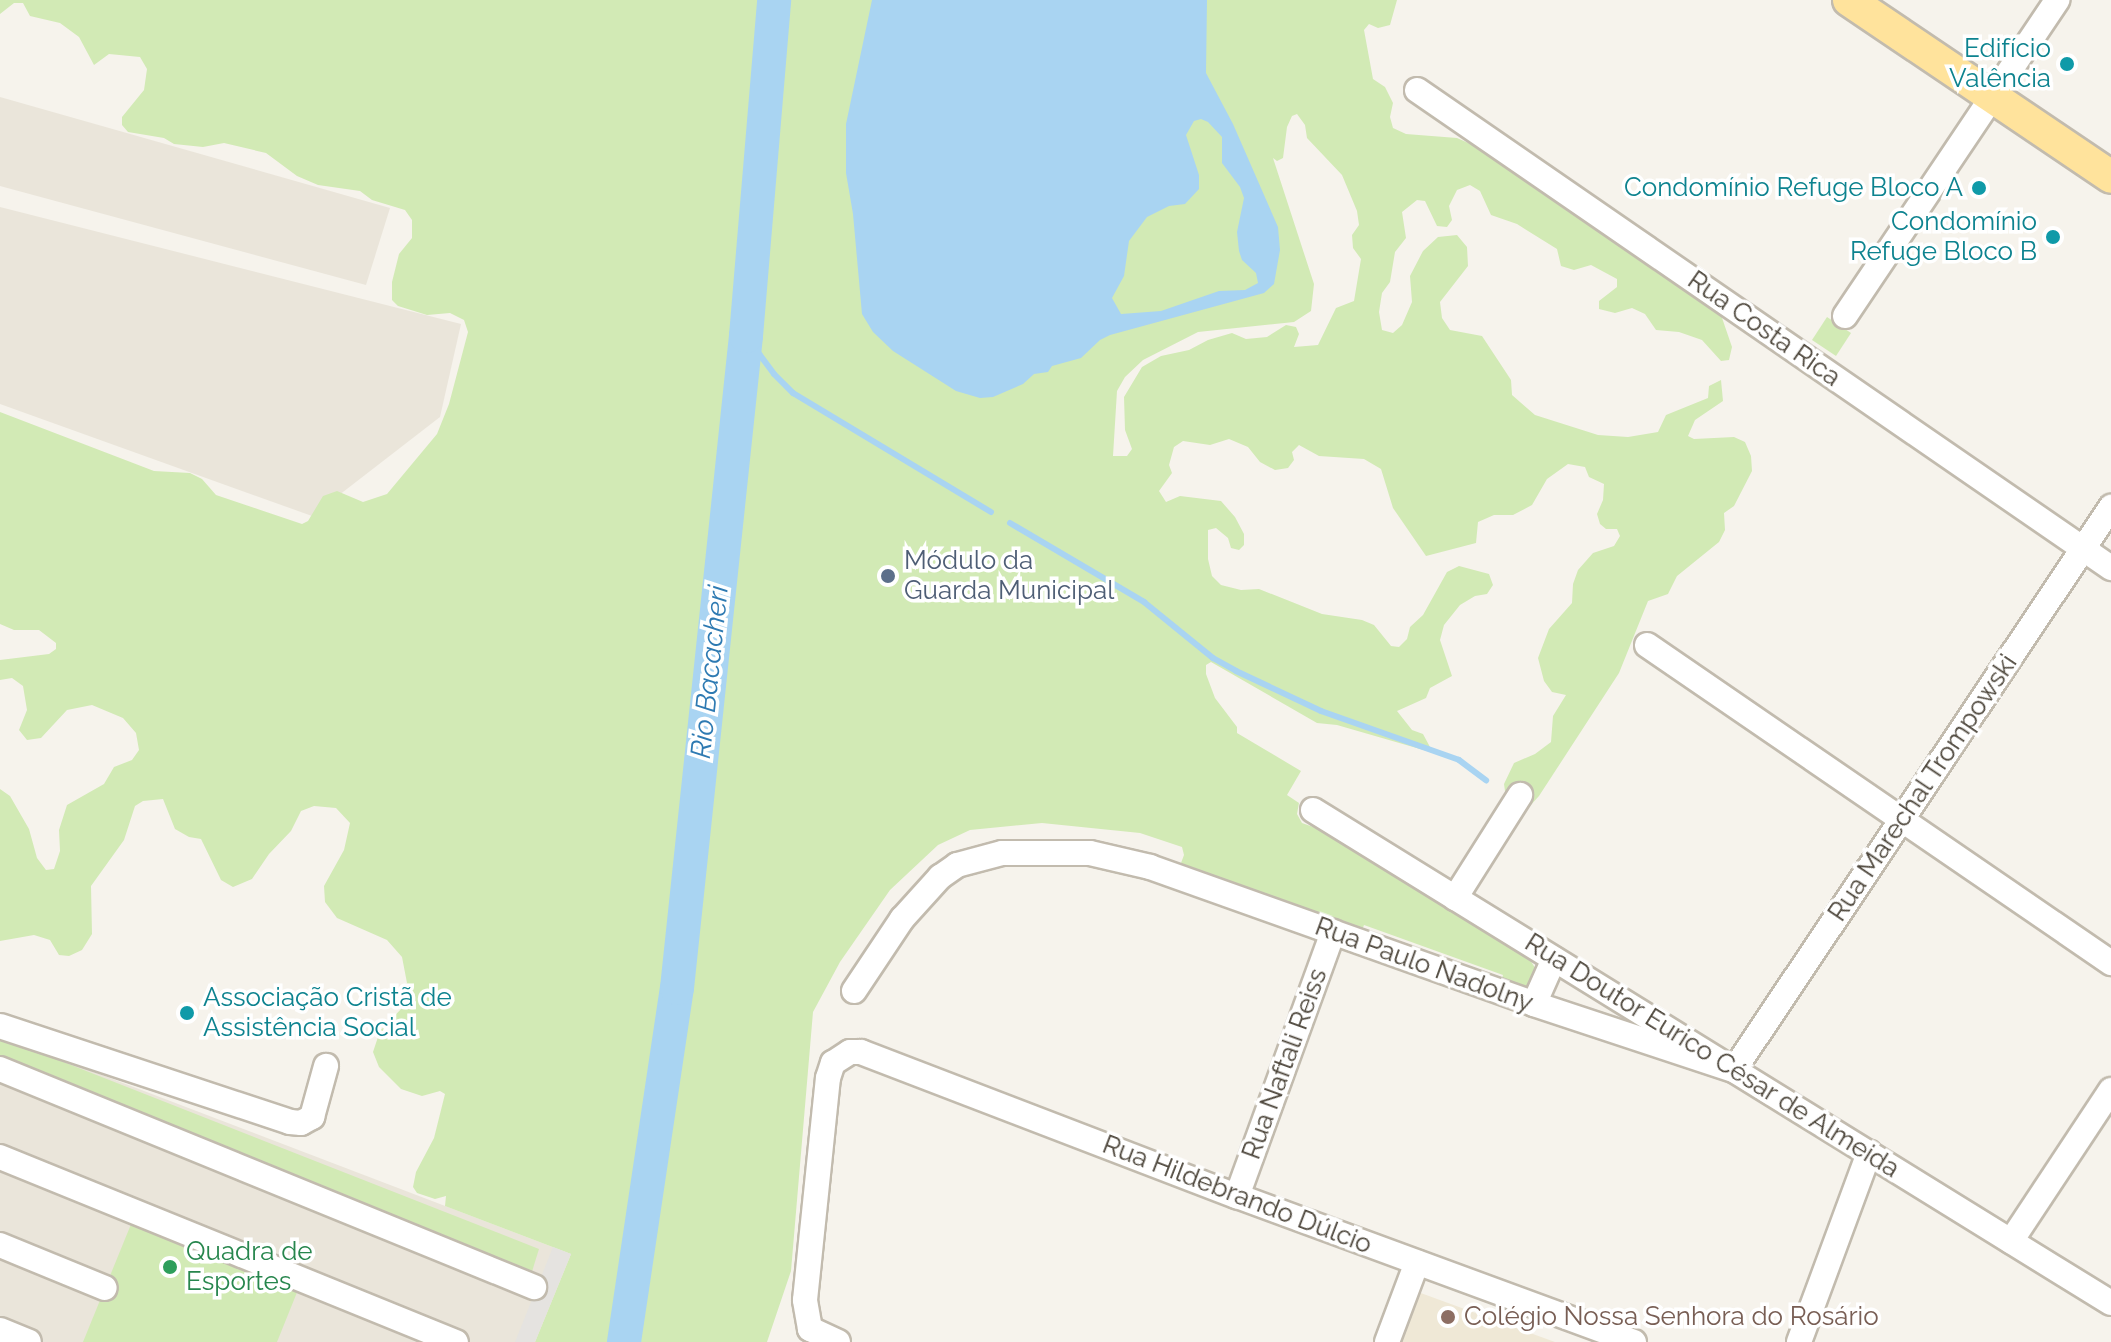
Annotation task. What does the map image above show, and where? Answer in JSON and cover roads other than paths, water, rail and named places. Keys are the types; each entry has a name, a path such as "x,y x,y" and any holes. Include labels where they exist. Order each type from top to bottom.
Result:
{"main road":[{"path":"1849,0 2111,177"}],"street":[{"path":"1845,316 2057,0"},
{"name":"Rua Costa Rica","path":"1417,90 2111,568"},
{"name":"Rua Marechal Trompowski","path":"1734,1070 2111,507"},
{"path":"1647,645 2111,963"},
{"path":"1455,898 1520,795"},
{"name":"Rua Doutor Eurico César de Almeida","path":"1313,810 2111,1303"},
{"name":"Rua Paulo Nadolny","path":"854,991 911,908 957,865 980,856 1061,851 1115,857 1534,1004 1734,1070"},
{"name":"Rua Naftali Reiss","path":"1237,1196 1333,932"},
{"path":"1534,1004 1554,959"},
{"path":"0,1026 290,1122 301,1123 312,1117 326,1066"},
{"name":"Rua Hildebrando Dúlcio","path":"838,1342 816,1334 806,1323 805,1300 823,1104 833,1063 841,1054 861,1052 1237,1196 1634,1342"},
{"path":"0,1069 534,1287"},
{"path":"2011,1241 2111,1090"},
{"path":"1799,1342 1869,1153"},
{"path":"0,1157 456,1342"},
{"path":"0,1245 105,1288"},
{"path":"1387,1342 1417,1262"},
{"path":"0,1330 29,1342"}],"water":[{"path":"872,0 1207,0 1206,73 1233,124 1278,227 1280,250 1274,284 1264,293 1110,335 1081,358 1052,366 1048,372 1034,374 1023,384 993,397 980,398 956,391 893,351 873,332 862,314 846,173 846,124","holes":["1201,119 1222,137 1222,163 1240,187 1244,198 1237,232 1239,251 1242,260 1256,273 1258,283 1245,290 1219,291 1161,311 1121,314 1112,298 1124,276 1129,241 1147,217 1169,206 1185,204 1199,189 1199,175 1186,135 1194,121"]}],"waterway":[{"name":"Rio Bacacheri","path":"624,1342 677,988 746,336 774,0"},
{"path":"746,336 774,374 793,393 991,512"},
{"path":"1010,523 1144,602 1213,658 1236,671 1321,711 1459,760 1486,780"}],"place":[{"name":"Edifício Valência","path":"2067,64"},
{"name":"Condomínio Refuge Bloco A","path":"1979,188"},
{"name":"Condomínio Refuge Bloco B","path":"2053,237"},
{"name":"Módulo da Guarda Municipal","path":"888,576"},
{"name":"Associação Cristã de Assistência Social","path":"187,1013"},
{"name":"Quadra de Esportes","path":"170,1267"},
{"name":"Colégio Nossa Senhora do Rosário","path":"1448,1317"}]}
